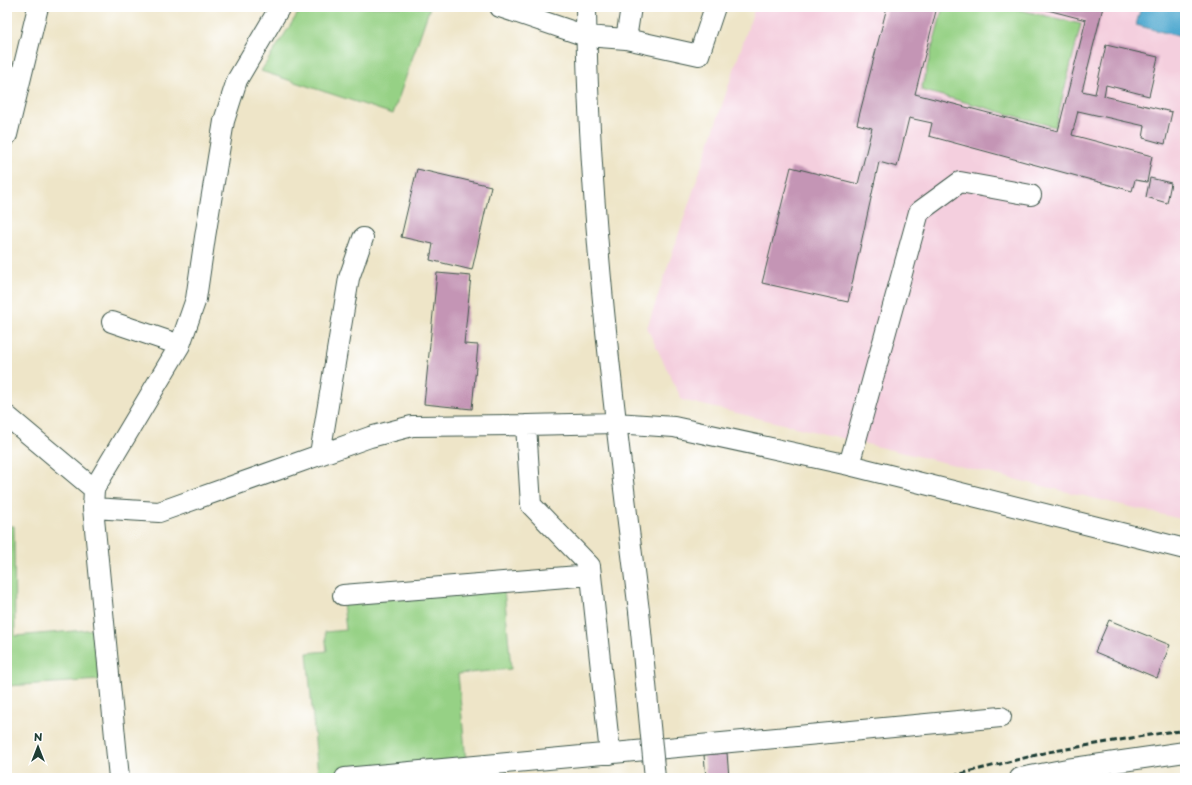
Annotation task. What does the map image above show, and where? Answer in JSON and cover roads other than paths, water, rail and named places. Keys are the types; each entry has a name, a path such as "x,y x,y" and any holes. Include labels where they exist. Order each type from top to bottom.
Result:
{"street":[{"path":"7,135 38,7"},
{"path":"119,778 93,498 180,345 196,299 224,120 237,80 280,7"},
{"path":"500,7 586,36 626,39 699,55 715,7"},
{"path":"586,7 588,105 598,249 616,422 639,611 655,778"},
{"path":"626,39 630,7"},
{"path":"849,465 919,212 960,182 1031,196"},
{"path":"320,454 349,278 363,238"},
{"path":"112,322 180,345"},
{"path":"7,416 93,498 159,512 370,437 412,426 526,425 616,422 674,427 849,465 1185,549"},
{"path":"526,425 532,504 590,566 610,754"},
{"path":"343,595 591,575"},
{"path":"345,778 1001,717"},
{"path":"1020,778 1067,769 1185,752"}],"water":[{"path":"1141,7 1185,7 1185,38 1136,25"}],"railway":[{"path":"944,778 1048,752 1168,732 1185,731"}]}
